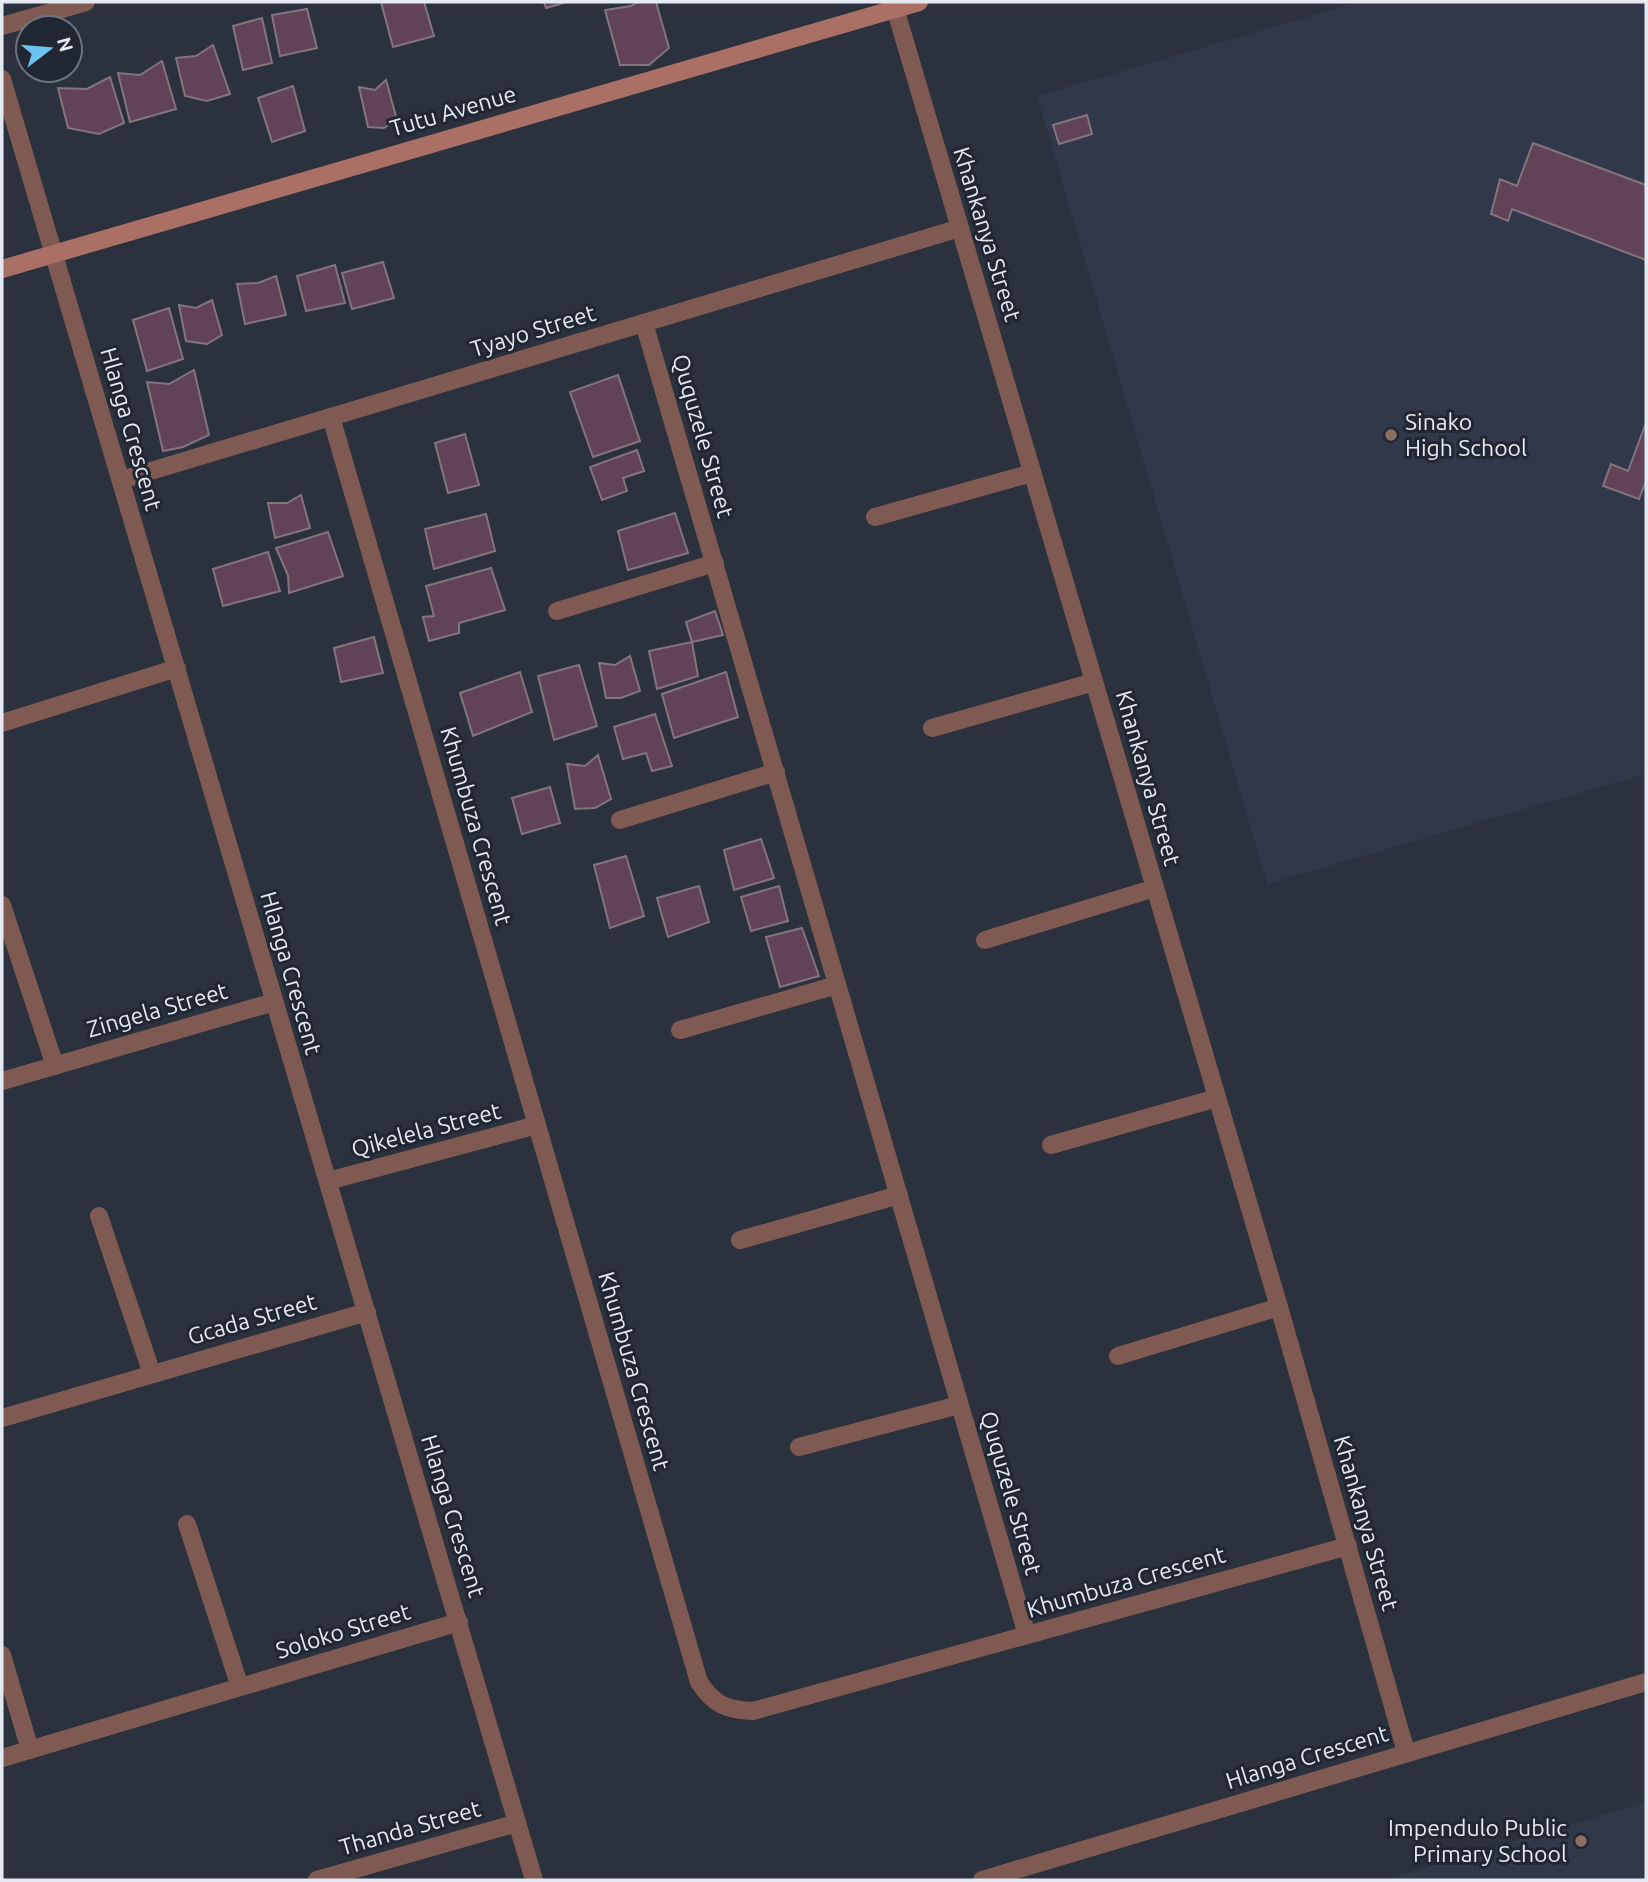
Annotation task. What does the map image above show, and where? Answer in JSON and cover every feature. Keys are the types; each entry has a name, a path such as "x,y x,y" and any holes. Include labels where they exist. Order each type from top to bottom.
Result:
{"street":[{"path":"2,26 86,2"},
{"name":"Tutu Avenue","path":"2,269 919,2"},
{"name":"Khankanya Street","path":"895,8 1279,1307 1406,1752"},
{"name":"Hlanga Crescent","path":"2,79 534,1880"},
{"name":"Tyayo Street","path":"121,480 960,228"},
{"name":"Ququzele Street","path":"644,323 1027,1635"},
{"name":"Khumbuza Crescent","path":"331,417 699,1682 709,1698 733,1710 753,1711 1348,1546"},
{"path":"875,517 1032,473"},
{"path":"557,611 715,563"},
{"path":"2,723 177,668"},
{"name":"Khankanya Street","path":"932,728 1094,682"},
{"path":"621,820 776,772"},
{"name":"Khankanya Street","path":"985,940 1155,888"},
{"path":"2,905 55,1066"},
{"path":"680,1030 837,985"},
{"name":"Zingela Street","path":"2,1081 274,1002"},
{"path":"1051,1145 1217,1098"},
{"name":"Qikelela Street","path":"328,1181 537,1125"},
{"path":"740,1240 898,1195"},
{"path":"99,1216 152,1374"},
{"path":"1118,1356 1279,1307"},
{"name":"Gcada Street","path":"2,1418 367,1312"},
{"name":"Ququzele Street","path":"799,1447 959,1405"},
{"path":"187,1524 240,1687"},
{"name":"Soloko Street","path":"2,1758 459,1622"},
{"path":"2,1655 30,1750"},
{"name":"Hlanga Crescent","path":"990,1879 1646,1682"},
{"name":"Thanda Street","path":"317,1880 517,1822"}],"shaded area":[{"name":"Sinako High School","path":"1358,2 1646,2 1646,774 1267,884 1037,96"},
{"name":"Impendulo Public Primary School","path":"1646,1802 1646,1880 1384,1880"}],"building":[{"path":"381,2 424,2 434,36 393,47"},
{"path":"544,2 567,2 546,8"},
{"path":"638,2 656,2 669,48 649,65 620,65 605,10 631,6"},
{"path":"307,9 317,48 280,56 272,15"},
{"path":"262,18 272,63 243,70 233,26"},
{"path":"213,45 230,94 207,101 185,96 176,58 196,56"},
{"path":"162,61 176,109 130,122 118,73 140,75"},
{"path":"110,77 124,123 99,134 68,128 58,88 87,89"},
{"path":"386,80 397,120 384,128 368,127 359,87 375,90"},
{"path":"293,86 305,131 272,142 258,98"},
{"path":"1087,115 1092,134 1059,144 1053,125"},
{"path":"1533,143 1646,185 1646,260 1512,209 1508,221 1491,214 1500,179 1517,186"},
{"path":"383,262 394,298 352,309 342,273"},
{"path":"335,265 345,303 306,311 297,276"},
{"path":"276,276 286,315 245,324 237,284 258,283"},
{"path":"212,300 222,335 207,344 186,341 179,305 196,308"},
{"path":"169,308 183,359 147,371 133,320"},
{"path":"194,370 209,435 183,447 163,451 147,382 169,384"},
{"path":"618,375 640,441 593,457 570,392"},
{"path":"1646,423 1646,481 1639,499 1603,486 1611,464 1628,471"},
{"path":"465,434 479,485 448,493 435,443"},
{"path":"637,450 644,471 623,478 627,491 602,500 590,467"},
{"path":"301,495 310,528 275,538 268,503 287,503"},
{"path":"675,513 688,553 628,570 618,531"},
{"path":"486,514 495,551 434,569 425,529"},
{"path":"328,532 343,576 289,593 288,575 276,548"},
{"path":"268,552 280,591 223,606 213,569"},
{"path":"491,568 505,610 459,623 459,633 429,641 423,617 434,616 426,586"},
{"path":"715,611 723,635 692,642 686,622"},
{"path":"374,637 383,673 341,682 334,648"},
{"path":"692,642 698,676 657,689 649,651"},
{"path":"630,656 640,691 621,698 606,698 599,663 615,665"},
{"path":"579,665 597,726 554,740 538,676"},
{"path":"520,672 532,712 473,736 460,693"},
{"path":"726,672 738,717 674,738 662,694"},
{"path":"655,714 672,766 652,771 646,753 623,759 614,727"},
{"path":"598,755 611,799 595,808 575,809 567,764 585,766"},
{"path":"550,787 560,823 522,834 512,798"},
{"path":"761,839 774,878 734,890 724,850"},
{"path":"626,856 644,916 610,928 594,865"},
{"path":"699,886 709,922 668,937 657,898"},
{"path":"779,886 788,921 751,931 741,897"},
{"path":"802,928 819,976 780,987 766,937"}],"place":[{"name":"Sinako High School","path":"1391,435"},
{"name":"Impendulo Public Primary School","path":"1581,1841"}]}
